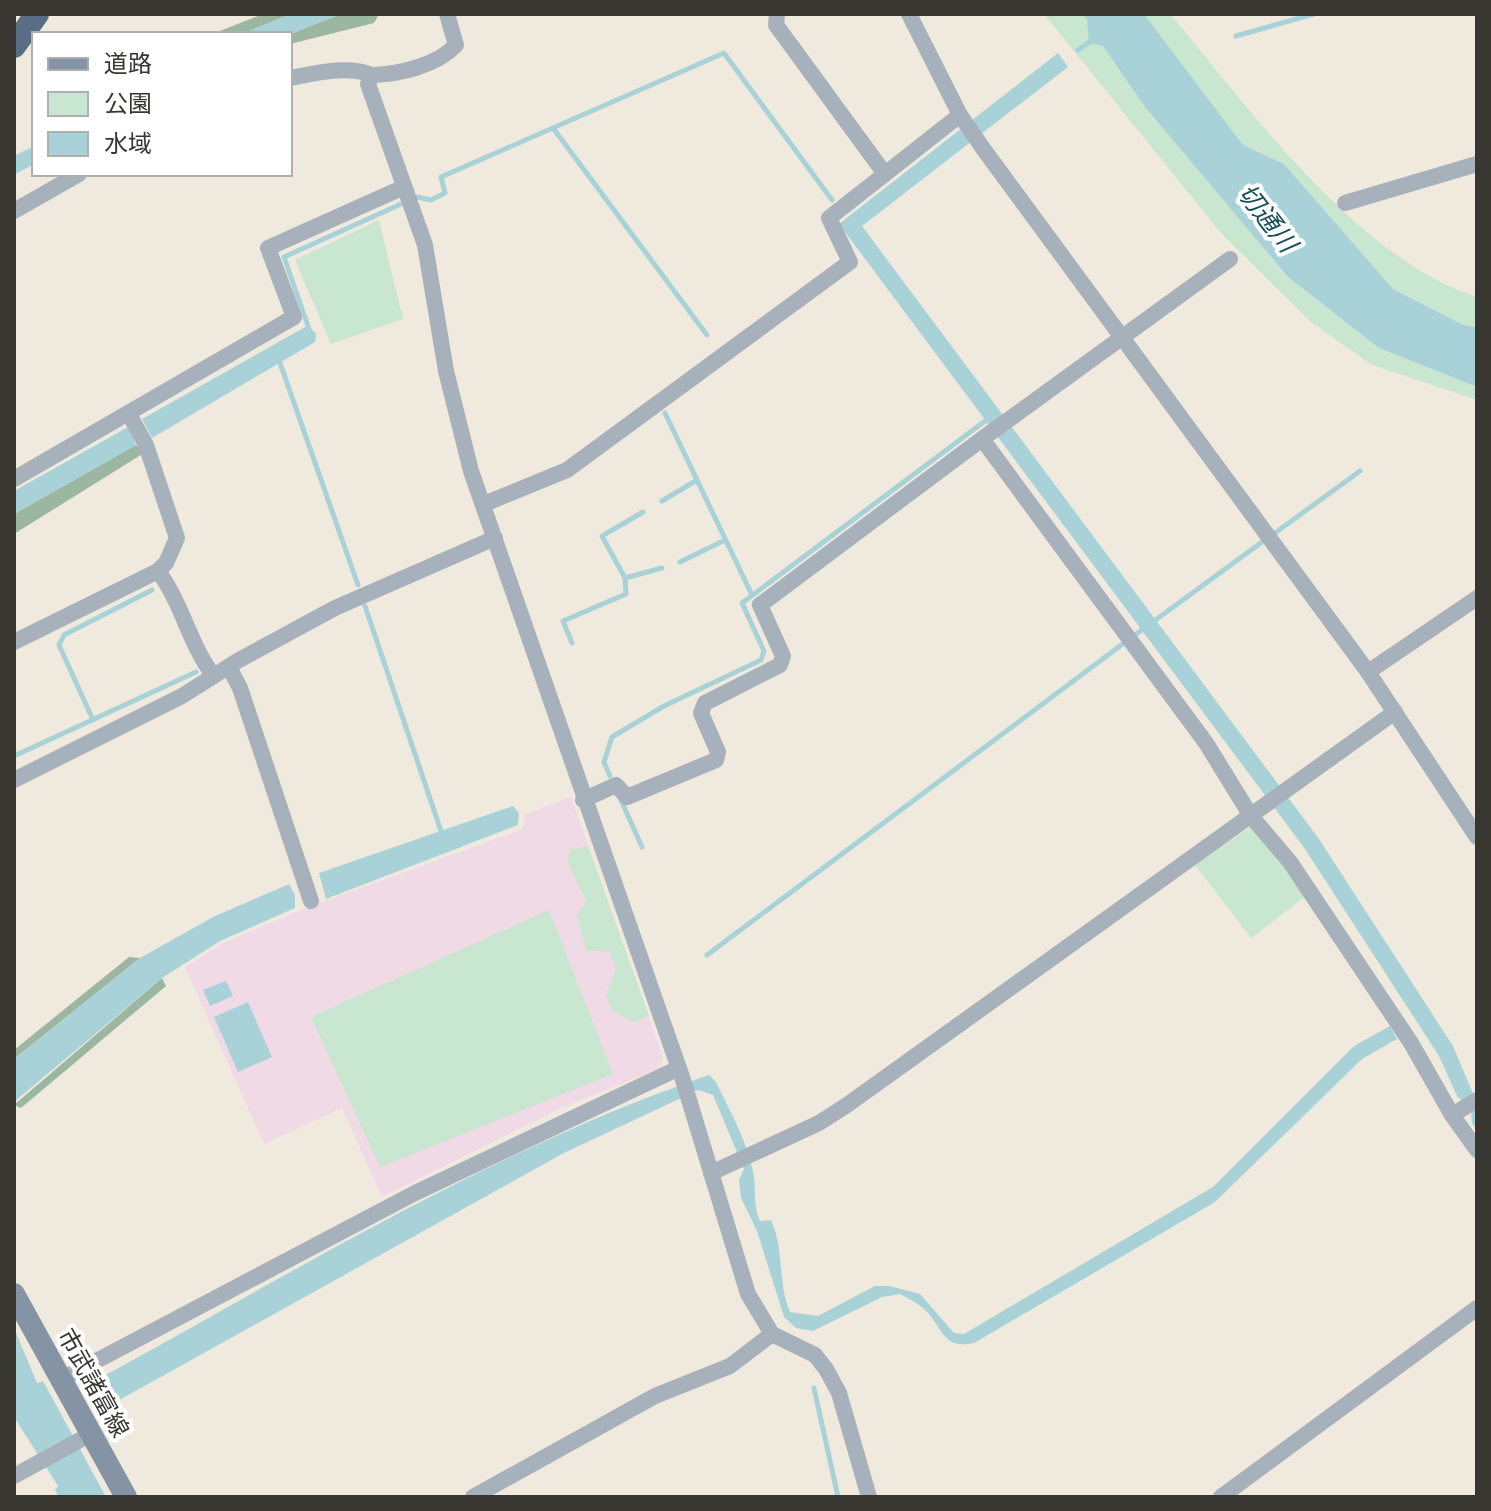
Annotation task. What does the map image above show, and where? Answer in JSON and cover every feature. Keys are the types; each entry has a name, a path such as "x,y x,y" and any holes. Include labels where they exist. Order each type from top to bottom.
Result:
{"main road":[{"name":"市武諸富線","path":"14,1294 62,1379 86,1436 126,1497"}],"street":[{"path":"292,78 325,71 396,74 447,55 456,45 447,14"},
{"path":"777,14 776,25 885,174"},
{"path":"909,14 962,118 1368,672 1477,837"},
{"path":"372,75 368,84 425,245 446,371 471,471 583,800 681,1074 748,1294 772,1334 815,1355 826,1369 839,1393 869,1497"},
{"path":"484,504 567,470 850,262 829,218 962,118"},
{"path":"1345,203 1477,164"},
{"path":"14,211 75,176"},
{"path":"14,479 294,317 268,248 404,187"},
{"path":"583,800 616,785 627,797 716,760 718,752 701,713 705,703 780,665 783,656 760,605 1230,259"},
{"path":"14,642 158,571 166,563 177,538 146,445 129,414"},
{"path":"986,436 1206,743 1251,816 1290,862 1411,1043 1465,1107 1477,1150"},
{"path":"16,777 105,737 213,675 377,588 495,538"},
{"path":"158,571 170,587 199,656 213,675"},
{"path":"1368,672 1477,598"},
{"path":"229,667 311,901"},
{"path":"711,1173 847,1105 1395,712"},
{"path":"62,1379 415,1193 681,1074"},
{"path":"1221,1497 1477,1308"},
{"path":"473,1497 655,1396 730,1366 772,1334"},
{"path":"14,1476 86,1436"}],"shaded area":[{"path":"571,797 663,1058 658,1069 559,1109 382,1197 342,1108 264,1144 185,967 223,943 308,907 523,829 525,814"}],"green space":[{"path":"263,14 291,14 247,32 217,32"},
{"path":"341,14 379,14 374,23 292,44 292,33"},
{"path":"1044,14 1082,14 1145,107 1288,277 1379,348 1477,387 1477,400 1372,365 1311,322 1221,233"},
{"path":"1144,14 1170,14 1271,135 1348,215 1389,249 1432,277 1477,297 1477,327 1463,326 1393,290 1284,164 1243,145"},
{"path":"379,220 403,319 331,344 295,260"},
{"path":"136,445 144,453 14,534 14,514"},
{"path":"1252,826 1306,896 1251,938 1195,865"},
{"path":"588,846 649,1016 635,1022 613,1012 606,994 616,969 610,952 586,950 577,916 586,901 567,860 571,849"},
{"path":"549,910 613,1074 380,1167 311,1017"},
{"path":"129,957 140,958 14,1059 14,1050"},
{"path":"162,978 166,986 21,1108 14,1105"}],"water":[{"path":"291,14 341,14 292,33 247,32"},
{"name":"切通川","path":"1082,14 1144,14 1243,145 1284,164 1393,289 1463,325 1477,327 1477,387 1379,348 1288,277 1145,107 1103,46 1089,43 1087,20"},
{"path":"1058,53 1068,67 862,226 1319,839 1453,1046 1477,1103 1477,1130 1472,1123 1471,1109 1457,1096 1439,1056 1305,849 839,224"},
{"path":"32,147 32,165 14,175 14,156"},
{"path":"307,326 316,333 315,342 152,438 142,419"},
{"path":"128,427 136,445 14,514 14,491"},
{"path":"513,806 519,813 518,825 326,899 319,873"},
{"path":"289,884 295,895 295,908 220,941 162,978 14,1102 14,1059 140,958 213,917"},
{"path":"226,981 233,996 210,1006 203,990"},
{"path":"248,1002 272,1057 238,1072 214,1017"},
{"path":"1390,1026 1397,1039 1362,1059 1215,1202 974,1343 954,1343 923,1308 900,1294 882,1297 813,1331 796,1328 784,1317 757,1231 741,1198 739,1180 744,1169 713,1095 698,1090 564,1153 96,1413 82,1388 311,1260 468,1178 627,1105 709,1075 716,1082 746,1148 753,1171 760,1221 771,1220 775,1231 790,1312 818,1316 875,1286 889,1286 920,1294 954,1333 964,1334 1213,1187 1354,1046"},
{"path":"14,1328 37,1383 43,1381 106,1497 59,1497 55,1490 58,1486 14,1417"}],"waterway":[{"path":"1236,36 1314,14"},
{"path":"1078,50 1094,39"},
{"path":"417,197 431,200 445,193 441,177 724,53 832,200"},
{"path":"553,128 707,335"},
{"path":"309,329 284,257 401,204"},
{"path":"280,363 358,585"},
{"path":"665,413 752,595"},
{"path":"610,776 604,762 612,737 664,706 761,660 764,651 742,603 985,421"},
{"path":"1275,533 1360,471"},
{"path":"662,501 697,480"},
{"path":"572,643 563,621 626,594 625,578 602,536 643,512"},
{"path":"680,562 723,541"},
{"path":"1135,635 1262,542"},
{"path":"625,578 662,568"},
{"path":"93,720 59,645 64,635 152,590"},
{"path":"365,606 441,831"},
{"path":"707,955 1124,643"},
{"path":"14,756 196,672"},
{"path":"621,800 642,847"},
{"path":"814,1388 838,1497"}]}
